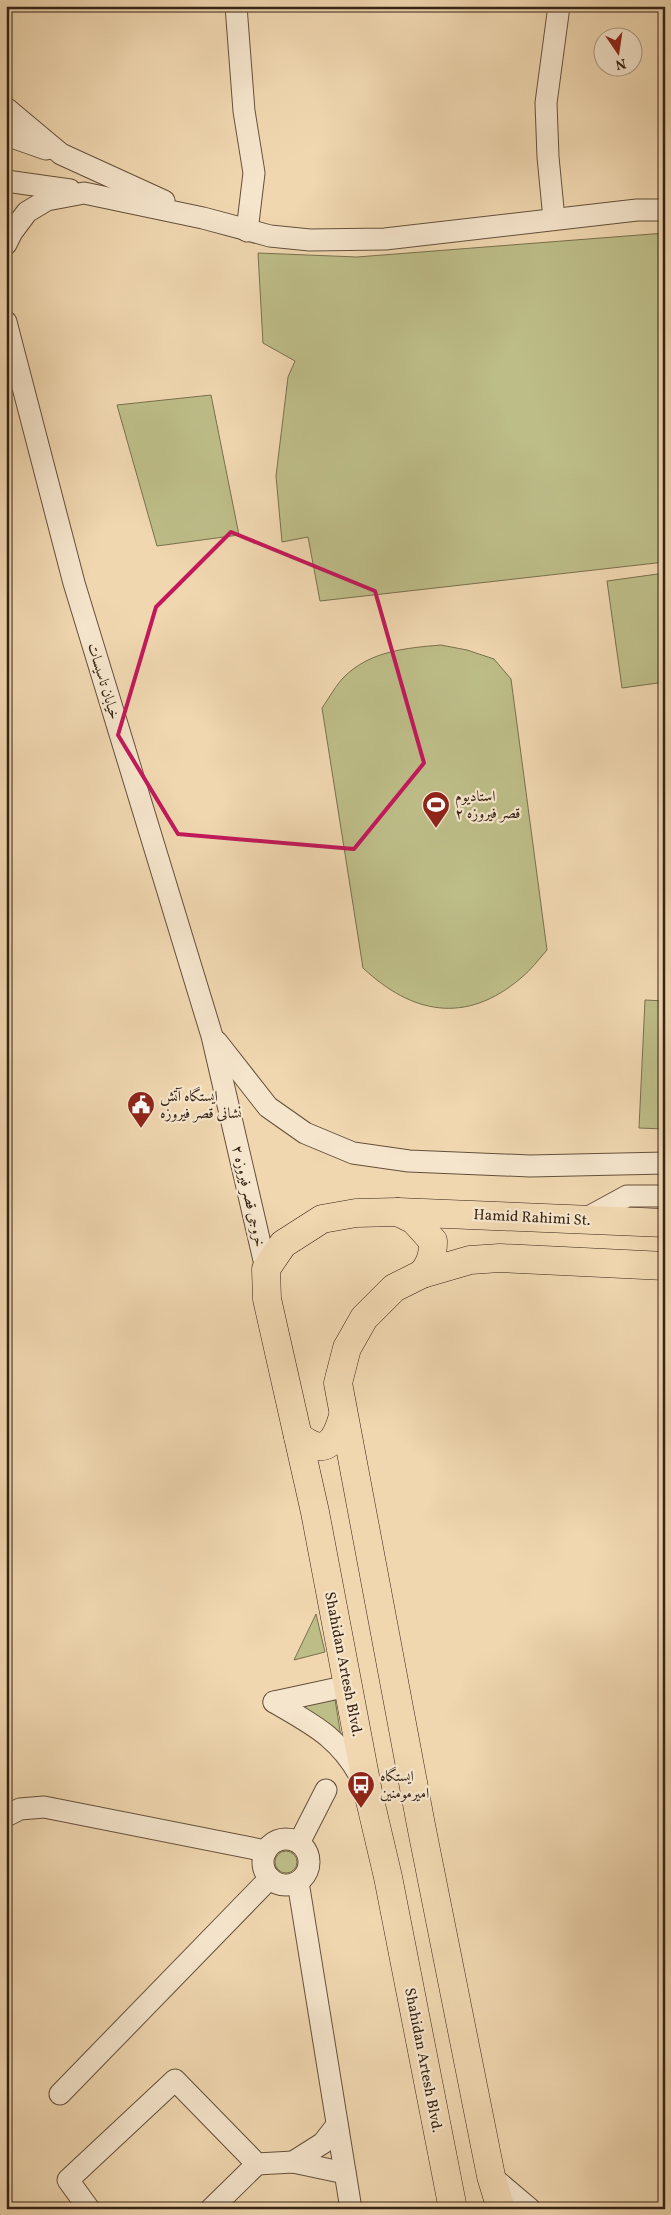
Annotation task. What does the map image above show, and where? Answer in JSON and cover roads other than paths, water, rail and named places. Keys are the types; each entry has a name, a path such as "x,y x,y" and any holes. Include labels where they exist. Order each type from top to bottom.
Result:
{"main road":[{"path":"266,1269 283,1244 322,1219 356,1213 398,1212 414,1220 433,1241 433,1254 429,1265 422,1274"},
{"name":"Hamid Rahimi St.","path":"398,1212 665,1223"},
{"path":"501,2209 491,2176 421,1825 338,1384 346,1348 364,1318 394,1288 422,1274 470,1260 500,1258 665,1266"},
{"name":"Shahidan Artesh Blvd.","path":"266,1269 267,1299 315,1512 368,1792 388,1877 453,2209"},
{"path":"298,1436 309,1444 322,1447 327,1445 338,1436 343,1416"}],"street":[{"path":"236,6 244,111 254,173 248,231"},
{"path":"554,219 548,157 546,103 559,6"},
{"path":"6,108 60,154"},
{"path":"6,135 60,154 203,218"},
{"path":"6,181 84,193 203,218 270,236 310,240 385,239 637,210 665,210"},
{"path":"6,244 12,232 27,212 47,200 84,193"},
{"path":"637,210 665,202"},
{"name":"خیابان تاسیسات","path":"6,322 74,583 212,1036"},
{"path":"212,1036 268,1107 305,1133 354,1153 408,1161 530,1166 665,1163"},
{"name":"خروجی قصر فیروزه ۲","path":"212,1036 266,1269"},
{"path":"583,1220 627,1196 665,1196"},
{"path":"348,1686 274,1702 336,1742 355,1766 368,1792"},
{"path":"299,1843 326,1790"},
{"path":"6,1816 20,1808 44,1807 266,1850"},
{"path":"284,1839 299,1843 308,1855 310,1862 304,1877 298,1882 283,1885 270,1878 263,1865 266,1850 277,1841 284,1839"},
{"path":"60,2094 270,1878"},
{"path":"298,1882 351,2209"},
{"path":"90,2209 68,2180 176,2080 257,2164"},
{"path":"293,2162 323,2143 338,2125"},
{"path":"210,2209 257,2164 293,2162 345,2174"},
{"path":"491,2176 530,2209"}],"place":[{"name":"استادیوم قصر فیروزه ۲","path":"436,829"},
{"name":"ایستگاه آتش نشانی قصر فیروزه","path":"141,1129"},
{"name":"ایستگاه امیرمومنین","path":"361,1809"}]}
